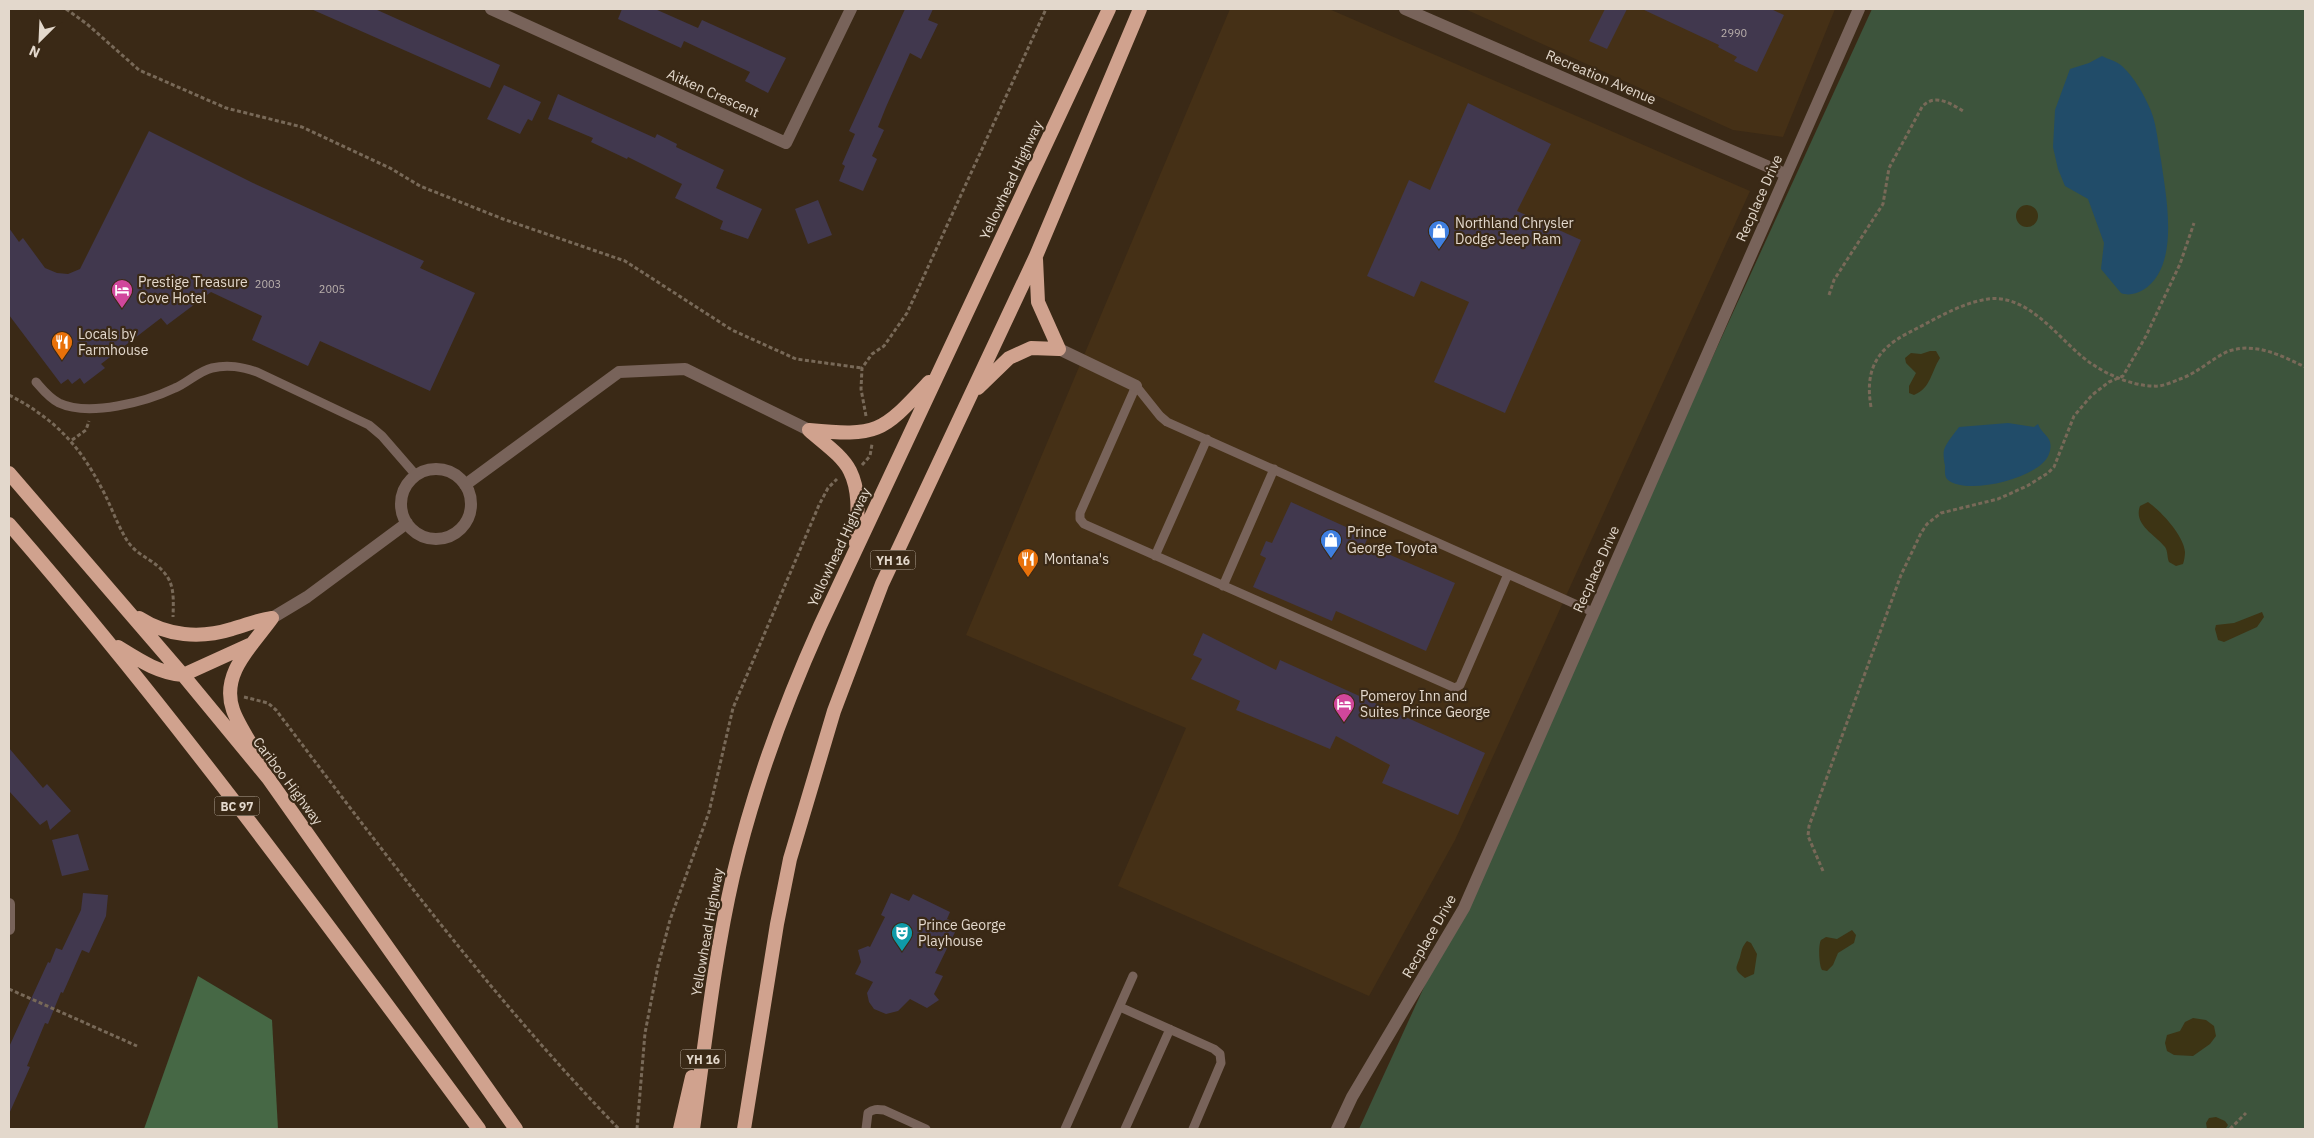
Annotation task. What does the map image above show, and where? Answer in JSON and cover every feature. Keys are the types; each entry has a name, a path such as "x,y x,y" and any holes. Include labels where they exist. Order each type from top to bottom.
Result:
{"highway":[{"name":"Yellowhead Highway","path":"693,1129 712,988 733,876 751,811 797,678 937,375 1110,9"},
{"path":"1137,15 1148,9"},
{"name":"YH 16","path":"744,1129 777,924 790,859 834,711 882,584 1036,256 1137,15"},
{"path":"968,400 1010,358 1031,348 1059,348 1038,302 1036,256"},
{"path":"809,430 849,434 869,432 878,428 905,408 937,375"},
{"path":"809,430 839,457 850,471 858,504 855,553"},
{"name":"Cariboo Highway","path":"9,473 183,675 268,778 516,1129"},
{"name":"BC 97","path":"9,524 109,641 339,941 479,1129"},
{"path":"126,610 155,628 194,636 213,634 251,621 272,618"},
{"path":"268,778 252,742 233,710 231,685 239,660 272,618"},
{"path":"109,641 149,666 173,674 183,675 250,644"},
{"path":"680,1129 712,988"}],"street":[{"name":"Aitken Crescent","path":"492,9 786,143 851,9"},
{"name":"Recreation Avenue","path":"1405,9 1785,174"},
{"name":"Recplace Drive","path":"1337,1129 1352,1097 1464,908 1859,9"},
{"path":"1059,348 1136,386"},
{"path":"465,485 619,372 685,369 809,430"},
{"path":"433,469 444,470 454,474 465,485 471,501 470,512 466,522 458,531 445,538 429,538 420,535 407,523 401,509 401,497 415,474 433,469"},
{"path":"272,618 307,597 407,523"},
{"path":"9,904 9,929"}],"lane":[{"path":"36,382 49,396 60,403 76,407 94,407 126,404 149,399 177,388 210,368 225,366 242,367 283,383 369,425 382,436 415,474"},
{"path":"1508,574 1460,685 1455,688 1084,524 1080,519 1080,513 1136,386 1160,416 1207,439 1594,612"},
{"path":"1155,556 1207,439"},
{"path":"1223,586 1274,469"},
{"path":"1065,1129 1133,976"},
{"path":"1120,1007 1214,1049 1220,1054 1221,1063 1193,1129"},
{"path":"1125,1129 1170,1029"},
{"path":"866,1129 868,1113 872,1109 877,1109 926,1129"}],"path":[{"path":"66,9 87,24 138,70 226,108 302,127 390,168 420,186 503,219 625,261 732,330 796,359 862,368"},
{"path":"867,423 861,389 862,368 872,354 884,346 906,313 1046,9"},
{"path":"1829,295 1834,280 1883,204 1889,168 1926,102 1934,100 1948,103 1963,111"},
{"path":"1823,871 1808,836 1809,826 1901,575 1921,533 1927,524 1941,513 1998,499 2048,473 2060,454 2074,416 2092,395 2122,376 2165,298 2194,223"},
{"path":"1871,407 1868,388 1872,365 1890,346 1904,335 1933,320 1964,306 1990,299 2001,299 2028,309 2063,338 2079,355 2097,367 2137,384 2156,387 2190,376 2229,351 2270,350 2305,367"},
{"path":"9,395 35,411 72,440 101,487 129,544 140,555 159,566 169,577 174,590 173,617"},
{"path":"72,440 86,430 90,417"},
{"path":"859,466 870,456 872,444"},
{"path":"637,1129 646,1033 658,966 670,920 709,812 733,708 819,505 828,488 840,476"},
{"path":"239,696 268,703 276,710 417,896 496,994 573,1082 619,1129"},
{"path":"9,989 136,1046"},
{"path":"2230,1129 2246,1114"}],"shaded area":[{"path":"1230,9 1329,9 1750,191 1455,840 1369,996 1118,886 1186,728 966,635"},
{"path":"1465,9 1835,9 1783,137 1733,130"}],"green space":[{"path":"1872,9 2305,9 2305,1129 1359,1129"},
{"path":"198,976 272,1020 278,1129 144,1129"}],"sand":[{"path":"2027,205 2035,208 2038,216 2035,224 2027,227 2019,224 2016,216 2019,208"},
{"path":"1936,351 1940,358 1930,379 1920,392 1914,395 1909,393 1909,386 1916,373 1906,363 1905,358 1911,353 1921,354"},
{"path":"2148,502 2159,511 2181,539 2185,552 2183,564 2176,566 2169,562 2165,547 2142,524 2139,513 2140,506"},
{"path":"2262,612 2264,617 2257,627 2224,642 2218,640 2215,629 2216,625 2234,623"},
{"path":"1852,930 1856,935 1854,943 1838,953 1833,965 1827,971 1822,970 1819,955 1821,940 1826,937 1837,939"},
{"path":"1747,941 1751,943 1757,954 1754,974 1745,978 1736,969 1742,948"},
{"path":"2193,1018 2206,1020 2214,1026 2216,1036 2210,1044 2193,1056 2174,1055 2167,1051 2165,1043 2167,1035 2180,1031 2185,1022"},
{"path":"2216,1117 2225,1121 2228,1125 2226,1128 2207,1129 2206,1123 2209,1118"}],"water":[{"path":"2102,56 2117,62 2126,70 2139,87 2149,105 2156,129 2166,192 2168,230 2167,248 2163,265 2155,279 2143,290 2132,294 2121,293 2101,269 2104,243 2088,199 2065,186 2058,169 2053,147 2055,110 2070,69 2089,63"},
{"path":"2008,423 2034,427 2038,424 2050,443 2049,454 2043,463 2019,477 1986,485 1971,486 1957,484 1947,479 1944,450 1948,441 1959,427"}],"building":[{"path":"311,9 375,9 500,65 490,88"},
{"path":"622,9 655,9 698,28 702,20 786,58 768,93 745,81 750,72 684,41 681,48 618,19"},
{"path":"905,9 933,9 928,20 938,24 921,59 910,53 878,127 884,130 872,156 877,159 863,191 839,181 845,166 842,164 855,134 849,131"},
{"path":"1605,9 1627,9 1607,49 1589,41"},
{"path":"1642,9 1771,9 1784,15 1757,72 1734,61 1737,57 1718,47 1719,45"},
{"path":"504,85 541,102 532,121 528,119 520,134 487,119"},
{"path":"558,94 655,138 657,134 677,144 676,147 724,170 716,188 762,209 748,239 720,229 723,221 675,198 682,184 628,157 627,159 591,142 593,138 548,119"},
{"path":"1468,103 1551,144 1517,211 1581,240 1505,413 1434,382 1469,302 1421,281 1414,297 1367,276 1409,180 1430,190"},
{"path":"149,131 253,183 424,261 420,268 475,293 430,391 320,341 308,366 252,340 262,316 211,292 167,325 161,318 101,364 105,368 84,384 80,378 72,384 68,379 61,384 9,315 9,228 19,242 23,238 45,268 57,273 68,274 80,269"},
{"path":"818,200 832,235 808,244 795,209"},
{"path":"1291,502 1368,537 1365,544 1455,583 1426,651 1336,611 1332,621 1253,587 1266,558 1260,555 1266,541 1272,543"},
{"name":"Pomeroy Inn and Suites Prince George","path":"1203,633 1276,670 1280,660 1485,753 1458,815 1382,783 1390,765 1336,736 1330,749 1236,710 1240,701 1191,679 1202,659 1193,655"},
{"path":"9,748 43,788 47,784 71,811 50,830 47,820 40,825 9,791"},
{"path":"78,834 89,870 62,876 52,840"},
{"path":"83,893 108,895 106,916 89,953 82,950 63,993 61,992 48,1024 45,1023 27,1066 30,1067 9,1114 9,1047 48,962 50,963 56,948 62,950 81,910"},
{"name":"Prince George Playhouse","path":"891,893 909,901 913,894 950,912 947,919 959,924 935,973 943,976 934,994 939,1000 927,1008 910,999 898,1011 886,1014 874,1009 869,1002 867,993 873,982 855,974 861,962 858,950 870,947 885,917 881,915"}],"place":[{"name":"Northland Chrysler Dodge Jeep Ram","path":"1439,250"},
{"name":"Prestige Treasure Cove Hotel","path":"122,309"},
{"name":"Locals by Farmhouse","path":"62,361"},
{"name":"Prince George Toyota","path":"1331,559"},
{"name":"Montana's","path":"1028,578"},
{"name":"Pomeroy Inn and Suites Prince George","path":"1344,723"},
{"name":"Prince George Playhouse","path":"902,952"}]}
